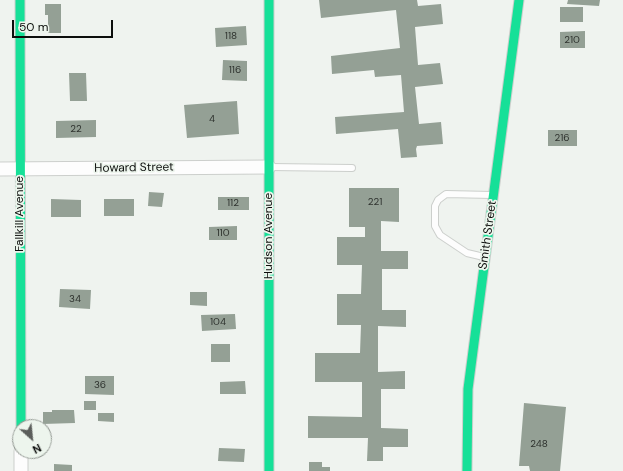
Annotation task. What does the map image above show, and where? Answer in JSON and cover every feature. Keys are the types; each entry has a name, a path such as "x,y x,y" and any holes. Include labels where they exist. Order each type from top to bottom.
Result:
{"street":[{"name":"Fallkill Avenue","path":"20,0 21,419"},
{"name":"Hudson Avenue","path":"269,0 270,471"},
{"name":"Smith Street","path":"467,471 468,389 519,0"},
{"name":"Howard Street","path":"0,169 269,167"},
{"path":"21,459 21,471"}],"lane":[{"path":"269,167 352,168"},
{"path":"485,257 467,254 440,235 435,226 435,206 438,200 446,194 493,195"}],"building":[{"path":"319,0 417,0 418,6 441,4 443,24 415,27 418,65 440,63 443,84 415,87 419,124 441,122 443,144 417,146 417,157 401,158 398,129 336,134 335,117 404,112 401,75 375,77 374,70 332,74 331,56 400,48 396,10 321,18"},
{"path":"568,0 600,0 599,6 567,4"},
{"path":"45,4 61,4 61,33 48,33 48,15 45,15"},
{"path":"560,7 583,7 583,22 560,22"},
{"path":"246,26 247,45 216,47 215,28"},
{"path":"585,31 585,48 560,48 560,32"},
{"path":"223,60 247,61 247,81 222,80"},
{"path":"69,73 86,73 87,101 70,101"},
{"path":"237,101 239,134 187,138 184,105"},
{"path":"96,120 96,137 56,138 56,121"},
{"path":"548,130 577,130 577,146 548,146"},
{"path":"349,188 399,188 399,222 381,221 381,251 408,251 408,269 382,269 382,310 406,310 406,327 378,326 378,372 405,371 405,389 381,389 381,428 408,429 408,447 383,447 383,461 367,461 368,438 308,438 308,416 362,417 362,382 315,382 315,353 360,353 361,325 337,325 337,294 361,294 362,265 337,265 337,237 365,237 365,227 349,227"},
{"path":"149,192 164,193 162,207 148,206"},
{"path":"218,197 249,197 249,210 218,210"},
{"path":"51,199 81,200 81,217 51,217"},
{"path":"104,199 134,199 134,216 104,216"},
{"path":"237,226 237,240 209,240 209,227"},
{"path":"60,289 91,290 90,309 59,307"},
{"path":"190,292 207,292 207,306 190,305"},
{"path":"235,314 236,329 202,331 201,315"},
{"path":"211,344 230,344 230,362 211,362"},
{"path":"85,376 114,376 114,395 85,394"},
{"path":"245,381 246,394 220,394 220,382"},
{"path":"84,401 96,401 96,410 84,410"},
{"path":"524,403 566,407 560,471 530,471 529,466 519,466"},
{"path":"52,410 74,410 75,423 52,424 52,419 43,419 43,412 52,412"},
{"path":"98,413 114,413 114,422 98,421"},
{"path":"219,448 245,449 244,462 218,461"},
{"path":"309,462 322,462 322,467 330,467 330,471 309,471"},
{"path":"54,464 72,465 72,471 54,471"}],"traffic: fast":[{"path":"20,0 21,419"},
{"path":"269,0 269,471"},
{"path":"467,471 468,389 519,0"}]}
